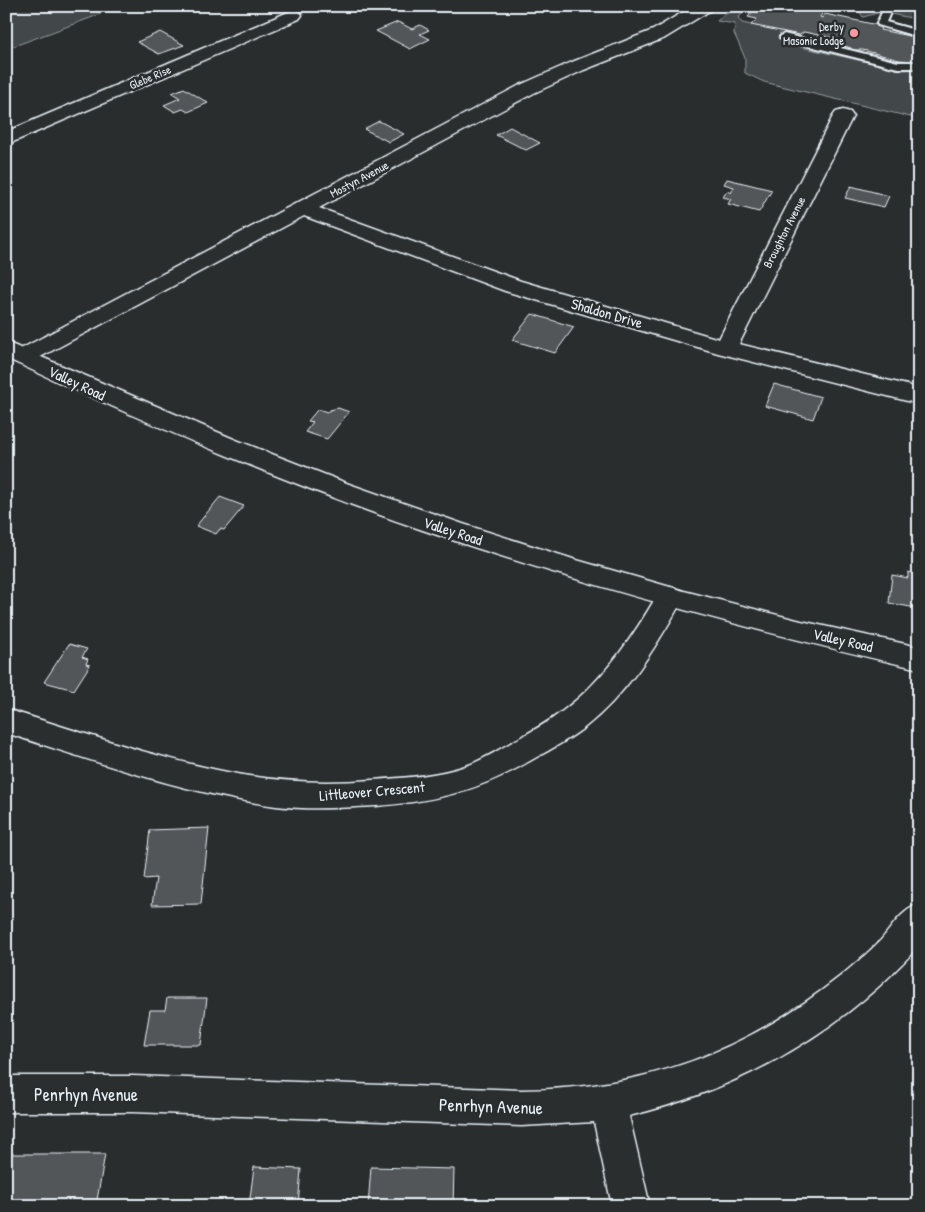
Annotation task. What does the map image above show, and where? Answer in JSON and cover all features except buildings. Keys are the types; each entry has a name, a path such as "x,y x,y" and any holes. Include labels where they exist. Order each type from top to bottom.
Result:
{"street":[{"name":"Mostyn Avenue","path":"14,353 302,209 527,89 658,34 703,8"},
{"name":"Glebe Rise","path":"6,139 294,15"},
{"name":"Broughton Avenue","path":"726,348 843,116"},
{"name":"Shaldon Drive","path":"302,209 513,286 726,348 919,396"},
{"name":"Valley Road","path":"14,353 116,401 213,442 430,524 544,560 670,596 919,658"},
{"name":"Littleover Crescent","path":"6,721 211,781 264,791 318,796 391,792 439,784 466,778 490,769 576,717 634,653 657,621 670,596"},
{"name":"Penrhyn Avenue","path":"6,1094 133,1094 521,1108 559,1108 608,1102 642,1095 702,1075 741,1058 785,1035 850,990 879,963 919,919"},
{"path":"608,1102 631,1206"}],"lane":[{"path":"889,6 881,22 919,34"},
{"path":"784,37 890,63 919,65"}],"shaded area":[{"path":"6,6 91,6 101,14 6,49"},
{"path":"856,6 919,6 919,21 881,12 863,17"},
{"path":"740,9 742,14 738,18 742,23 781,31 778,38 791,41 800,47 903,70 919,69 919,119 764,82 745,73 745,58 734,33 735,24 717,21 725,14"}],"place":[{"name":"Derby Masonic Lodge","path":"854,33"}]}
